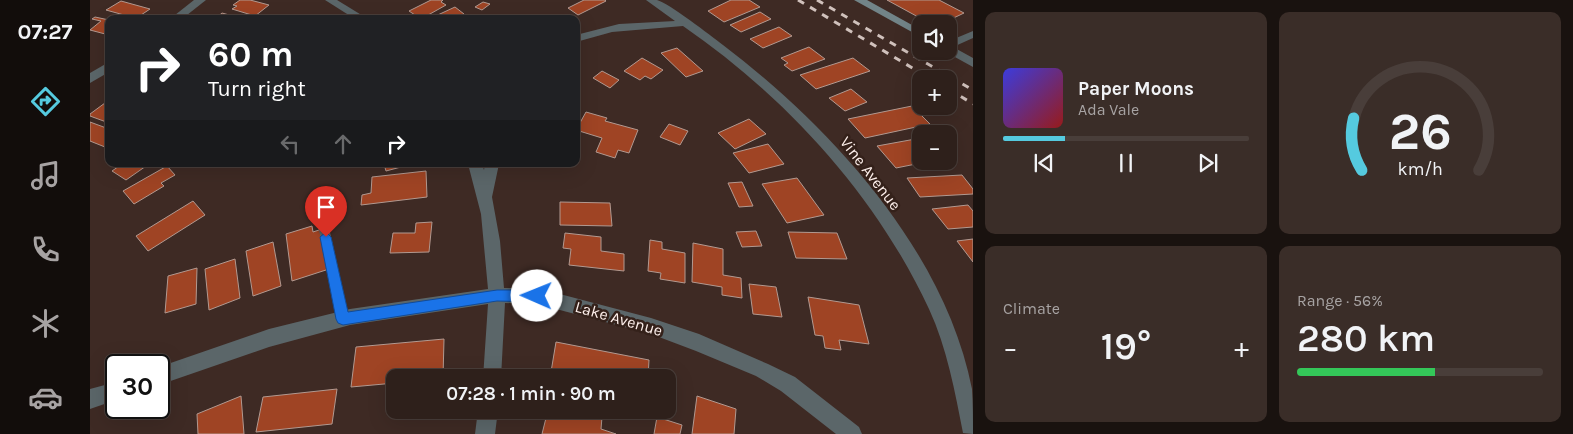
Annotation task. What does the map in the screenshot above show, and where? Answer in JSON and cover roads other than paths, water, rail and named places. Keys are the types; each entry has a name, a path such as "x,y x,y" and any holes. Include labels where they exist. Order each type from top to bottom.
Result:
{"street":[{"path":"180,15 201,0"},
{"path":"330,0 356,15"},
{"name":"Vine Avenue","path":"651,0 731,55 783,100 819,137 882,214 909,253 937,308 964,390 973,434"},
{"path":"859,0 912,29"},
{"path":"580,38 596,32 625,27 668,27 684,23"},
{"path":"957,41 973,34"},
{"path":"957,54 973,63"},
{"path":"90,79 105,69"},
{"path":"475,167 486,196 497,296 498,339 493,369"},
{"path":"486,196 491,167"},
{"name":"Lake Avenue","path":"170,372 269,338 343,319 497,296 537,296 651,326 699,343 762,370 788,384 852,434"},
{"path":"90,400 105,395"},
{"path":"485,434 487,419"}],"lane":[{"path":"318,200 343,319"}],"railway":[{"path":"798,0 916,70"},
{"path":"817,0 973,90"},
{"path":"957,94 973,104"}]}
